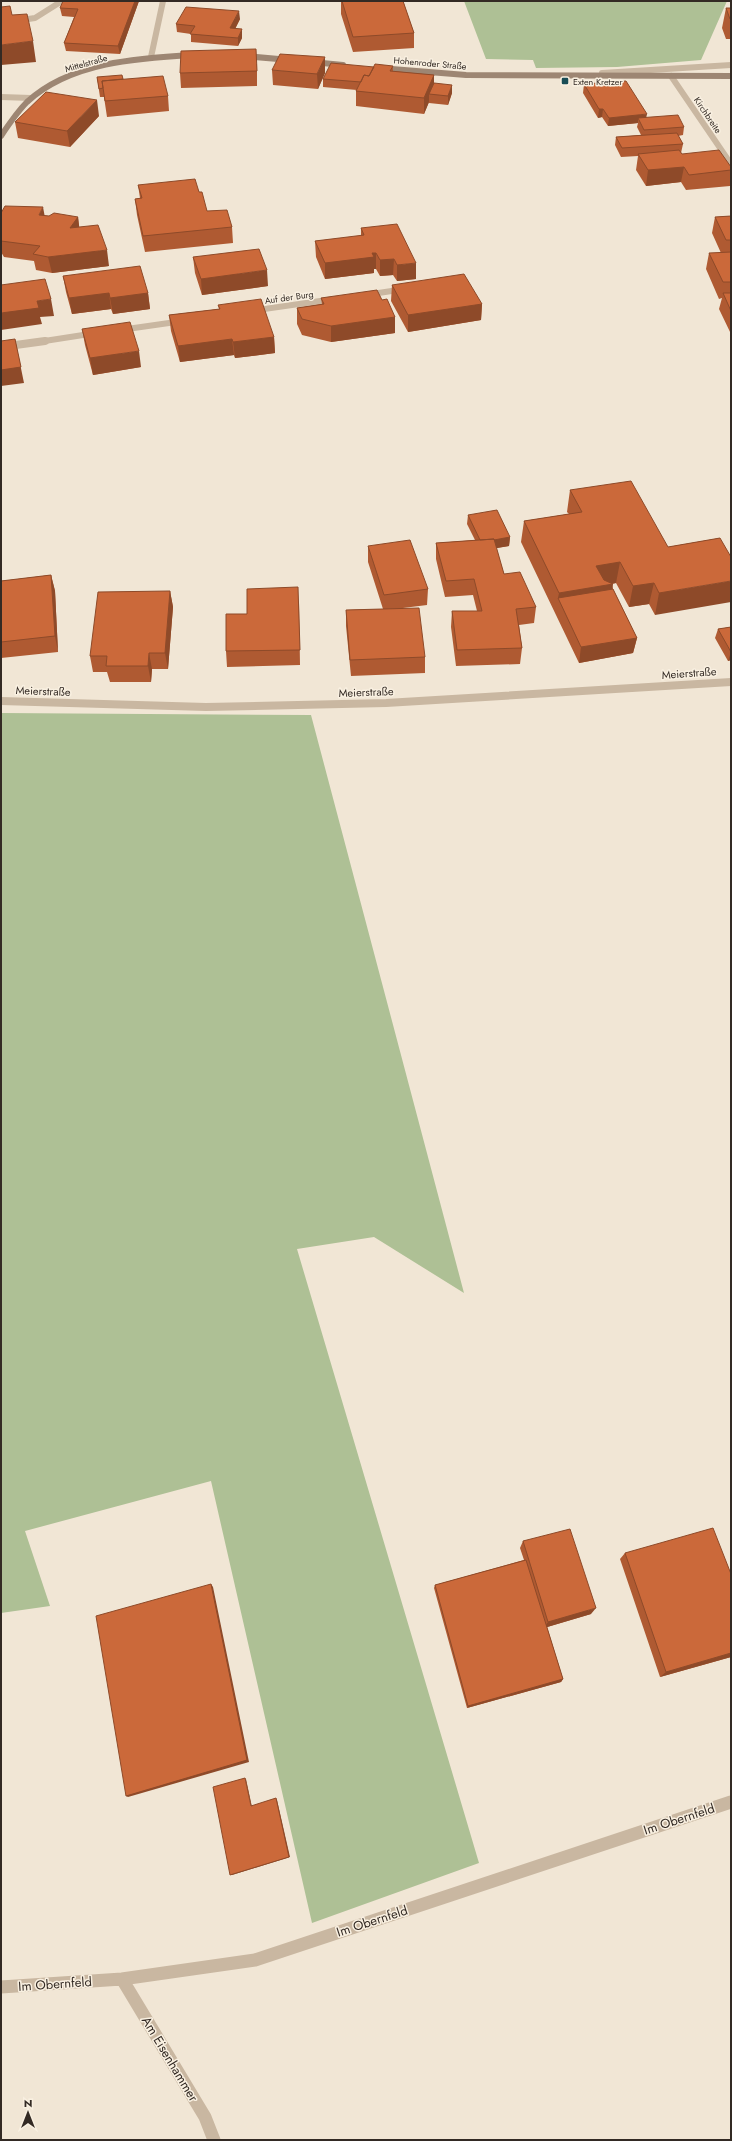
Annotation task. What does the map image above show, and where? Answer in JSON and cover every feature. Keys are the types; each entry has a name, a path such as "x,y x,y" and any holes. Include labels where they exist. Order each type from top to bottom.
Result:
{"main road":[{"path":"150,57 200,54"},
{"path":"236,56 299,61"},
{"name":"Mittelstraße","path":"1,136 14,117 31,98 64,78 106,65 150,57"},
{"path":"307,62 347,65"},
{"name":"Hohenroder Straße","path":"371,67 466,75 731,76"}],"street":[{"path":"1,22 35,18 62,1"},
{"path":"150,57 163,1"},
{"name":"Hohenroder Straße","path":"564,76 731,65"},
{"name":"Kirchbreite","path":"671,76 728,155 731,164"},
{"path":"1,97 31,98"},
{"path":"359,296 414,288"},
{"name":"Auf der Burg","path":"242,312 344,298"},
{"path":"110,331 188,320"},
{"path":"1,347 102,332"},
{"name":"Meierstraße","path":"1,701 206,708 386,703 731,682"},
{"name":"Im Obernfeld","path":"1,1988 122,1979 255,1960 731,1802"},
{"name":"Am Eisenhammer","path":"122,1979 205,2117 214,2140"}],"green space":[{"path":"464,1 727,1 701,60 617,67 536,68 533,60 486,59"},
{"path":"1,713 311,715 464,1293 374,1237 297,1249 479,1863 312,1923 211,1481 25,1531 50,1606 1,1613"}],"building":[{"path":"63,1 135,1 118,46 64,43 78,9 60,8"},
{"path":"342,1 403,1 414,33 353,37"},
{"path":"10,6 12,15 27,14 33,41 1,45 1,7"},
{"path":"186,7 239,11 230,28 242,29 238,38 190,34 195,26 176,24"},
{"path":"726,8 731,8 731,19 730,19"},
{"path":"256,49 257,71 180,73 181,51"},
{"path":"280,54 325,57 317,74 272,70"},
{"path":"331,63 374,67 369,76 364,75 361,82 323,79"},
{"path":"375,64 393,66 390,71 434,75 424,98 356,91 364,75 369,76"},
{"path":"122,75 123,79 102,81 103,88 99,89 97,77"},
{"path":"163,76 168,96 105,101 102,81"},
{"path":"626,81 647,114 609,118 603,109 599,109 584,84"},
{"path":"434,83 452,85 448,96 429,94"},
{"path":"46,92 97,100 67,131 15,122"},
{"path":"678,115 684,127 644,130 638,118"},
{"path":"677,133 683,144 622,148 616,137"},
{"path":"679,150 682,154 719,150 731,167 731,170 689,175 684,167 648,170 638,154"},
{"path":"195,179 199,192 202,192 207,211 227,210 232,227 143,236 135,199 142,198 138,185"},
{"path":"5,206 43,207 39,215 49,216 54,213 78,217 70,228 98,225 107,250 48,257 33,254 40,246 1,241 1,213"},
{"path":"731,216 731,240 726,240 715,217"},
{"path":"397,224 416,263 397,265 394,259 380,260 376,253 372,253 374,257 325,263 315,241 364,235 361,228"},
{"path":"259,249 267,270 201,279 193,257"},
{"path":"731,252 731,282 723,282 709,253"},
{"path":"140,266 148,293 110,298 109,293 69,298 63,276"},
{"path":"464,274 482,304 408,315 392,285"},
{"path":"45,279 51,299 37,301 39,308 1,313 1,285"},
{"path":"377,290 382,300 387,299 395,317 331,326 302,319 297,308 324,304 321,298"},
{"path":"723,293 731,293 731,311"},
{"path":"261,299 274,337 233,342 232,339 178,346 169,315 220,309 218,305"},
{"path":"130,322 139,351 90,358 82,329"},
{"path":"15,339 21,367 1,370 1,341"},
{"path":"631,481 668,547 720,538 731,557 731,581 659,593 654,583 633,586 620,562 596,566 604,580 613,584 559,593 524,521 582,512 570,490"},
{"path":"497,510 510,537 494,540 480,540 468,515"},
{"path":"494,539 504,574 520,572 536,607 516,609 522,648 457,650 452,611 482,611 474,579 446,581 436,543"},
{"path":"410,540 428,589 384,595 368,546"},
{"path":"51,575 55,636 1,642 1,581"},
{"path":"298,587 300,650 226,651 226,614 247,614 247,589"},
{"path":"613,589 637,638 581,647 558,598"},
{"path":"170,591 165,653 149,653 148,666 106,666 107,656 90,656 98,592"},
{"path":"419,608 425,657 350,660 346,610"},
{"path":"731,627 731,652 718,629"},
{"path":"713,1528 731,1574 731,1653 666,1672 625,1553"},
{"path":"570,1529 596,1608 548,1622 523,1541"},
{"path":"526,1560 563,1679 468,1706 435,1585"},
{"path":"211,1584 247,1760 126,1796 96,1616"},
{"path":"245,1778 251,1806 276,1798 289,1857 230,1875 213,1787"}],"place":[{"name":"Exten Kretzer","path":"565,81"}]}
